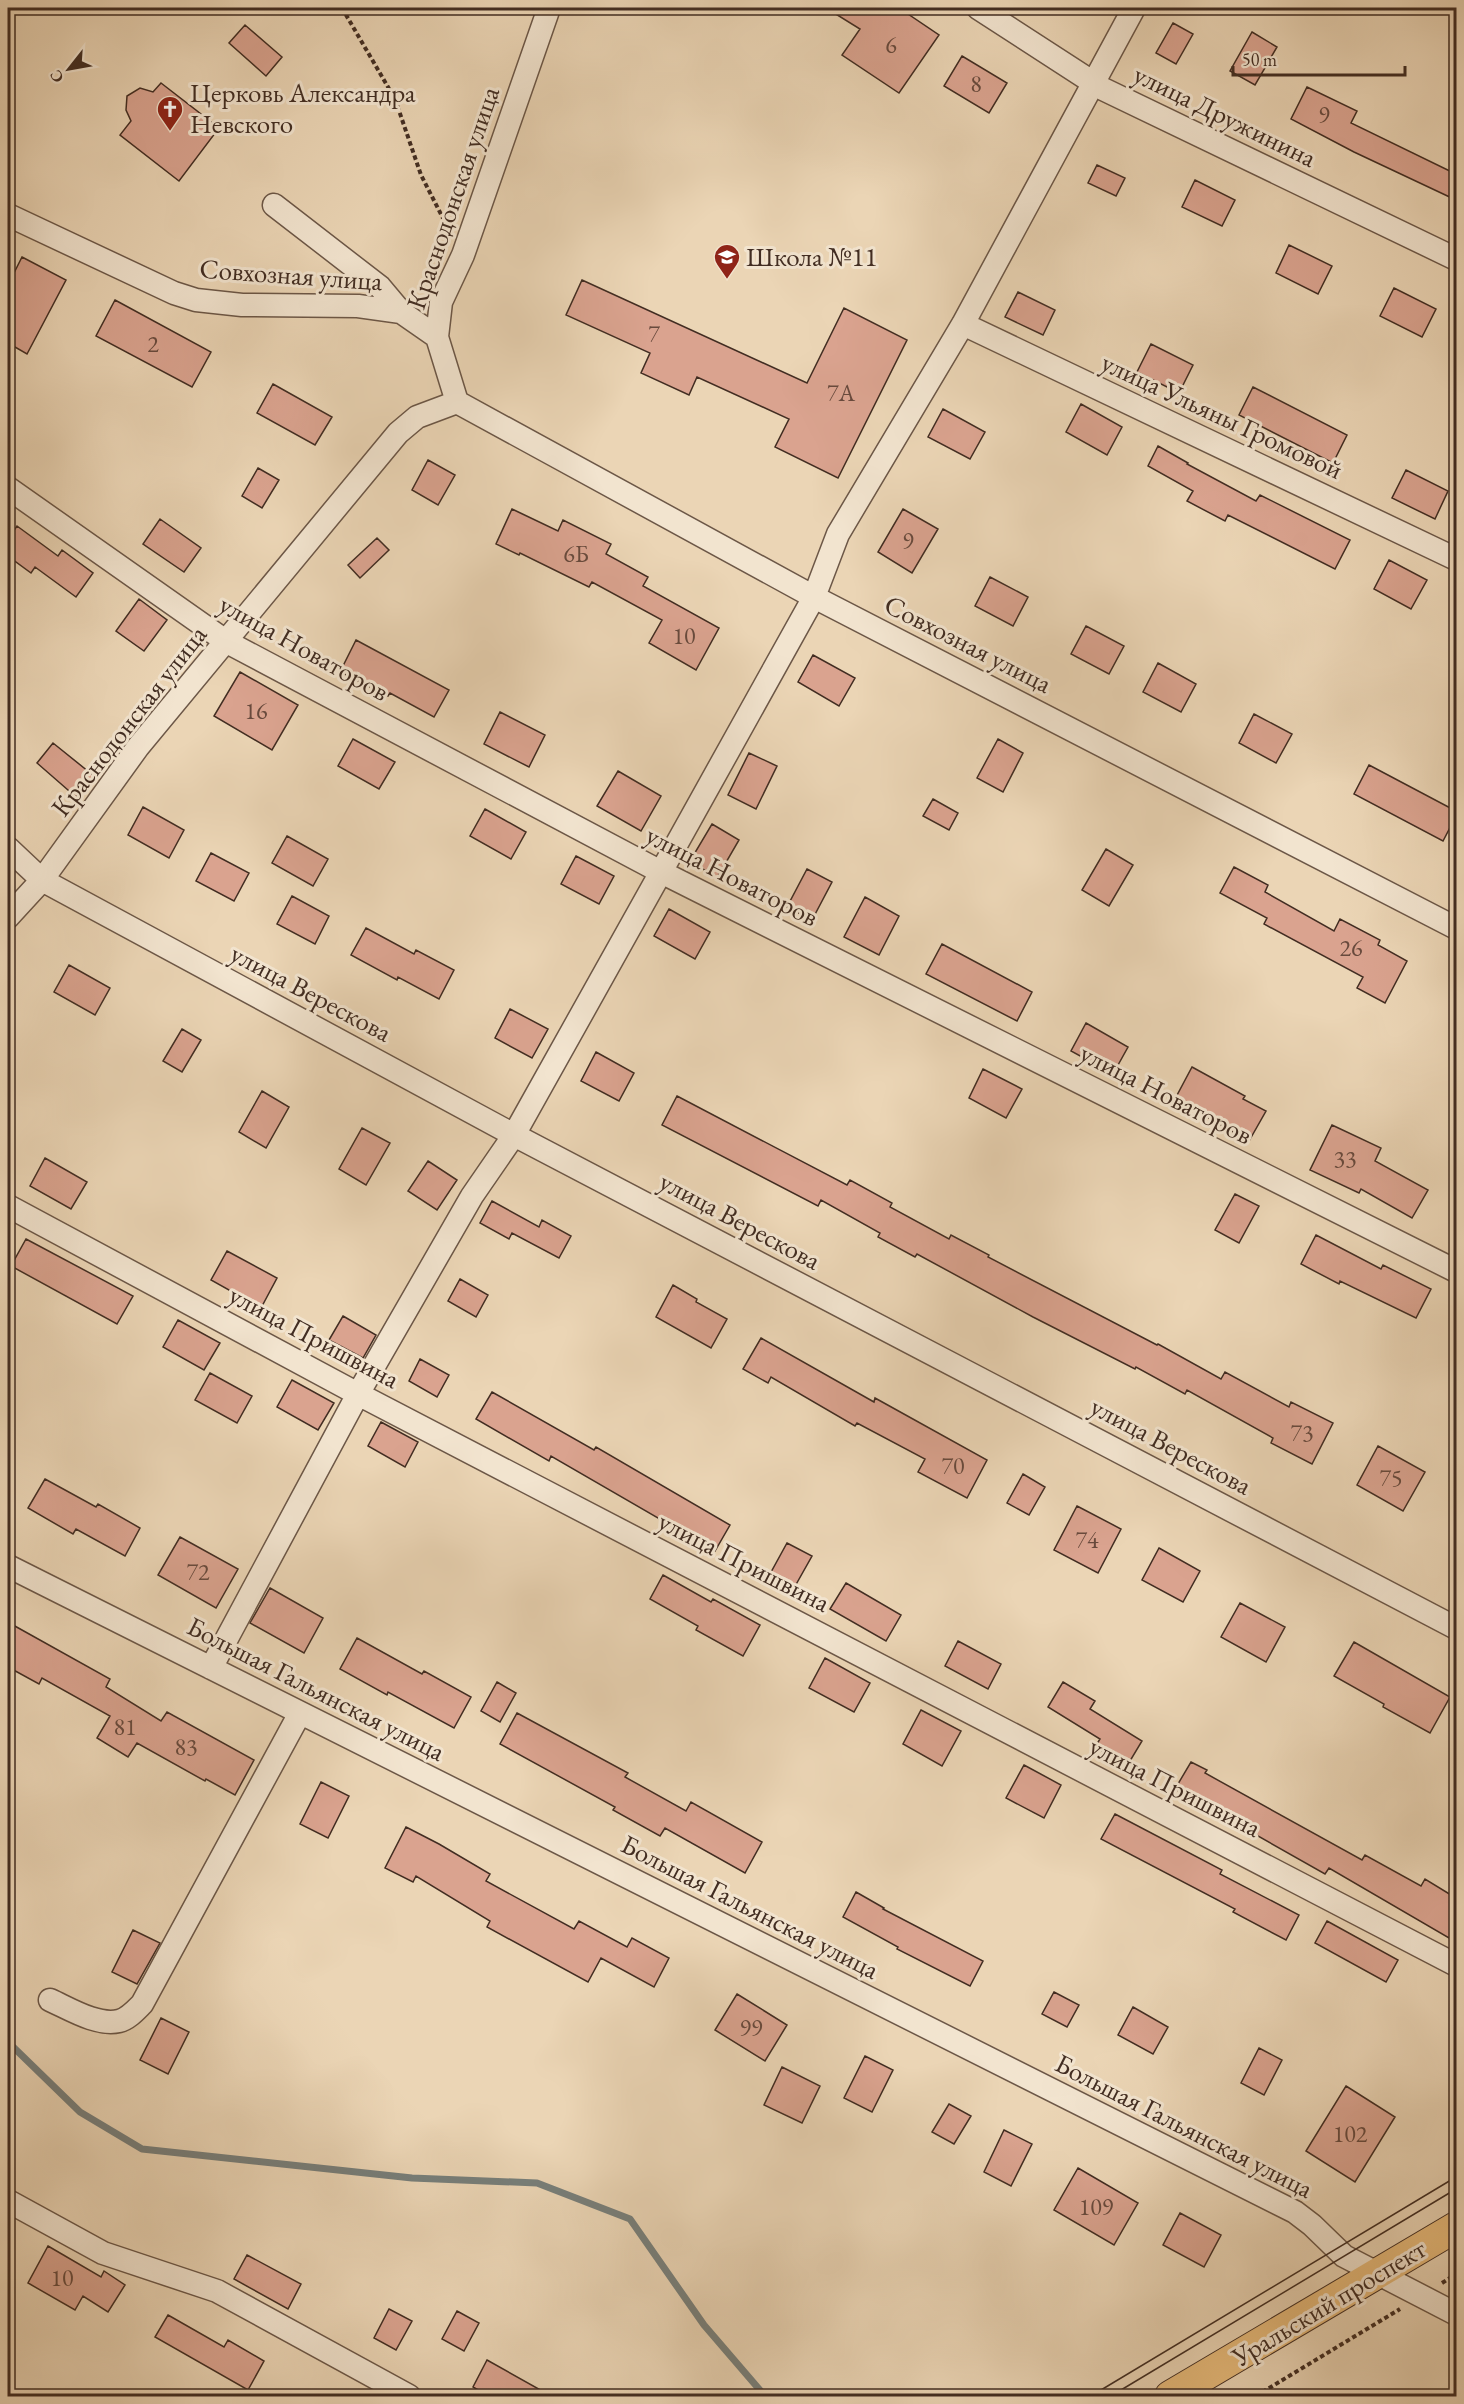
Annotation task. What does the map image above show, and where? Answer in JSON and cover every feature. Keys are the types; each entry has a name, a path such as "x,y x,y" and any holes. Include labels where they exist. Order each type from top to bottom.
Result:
{"main road":[{"name":"Уральский проспект","path":"1170,2397 1456,2227"}],"street":[{"name":"Краснодонская улица","path":"8,917 42,880 138,747 398,433 417,417 457,402 437,337 441,302 462,255 549,8"},
{"name":"улица Дружинина","path":"978,8 1094,82 1456,259"},
{"path":"211,1668 358,1394 472,1196 514,1135 814,597 838,534 963,324 1134,8"},
{"path":"274,205 380,287 401,312"},
{"name":"Совхозная улица","path":"8,214 174,293 196,300 242,305 358,306 401,312 437,337"},
{"name":"улица Ульяны Громовой","path":"963,324 1456,559"},
{"name":"Совхозная улица","path":"457,402 814,597 1456,928"},
{"name":"улица Новаторов","path":"8,488 227,642 661,872 1456,1271"},
{"name":"улица Верескова","path":"8,848 42,880 514,1135 1456,1628"},
{"name":"улица Пришвина","path":"8,1206 358,1394 1456,1965"},
{"name":"Большая Гальянская улица","path":"8,1566 1295,2212 1344,2256 1456,2314"},
{"path":"50,2000 96,2020 108,2022 120,2021 142,2004 300,1713"},
{"path":"8,2201 103,2253 216,2290 410,2397"}],"path":[{"path":"342,8 395,99 421,175 462,255"},
{"path":"1256,2397 1456,2274"}],"building":[{"path":"826,8 899,8 939,35 899,93 842,55 860,29"},
{"path":"1173,23 1193,34 1176,64 1156,53"},
{"path":"245,25 282,57 266,76 229,43"},
{"path":"1252,32 1277,47 1255,85 1230,71"},
{"path":"962,56 1007,83 989,113 944,86"},
{"name":"Церковь Александра Невского","path":"161,83 219,128 179,181 120,135 131,121 126,110 127,96 140,88 153,92"},
{"path":"1307,87 1357,111 1351,123 1456,174 1456,200 1354,152 1291,119"},
{"path":"1097,165 1125,178 1116,196 1088,183"},
{"path":"1195,180 1235,200 1222,226 1182,207"},
{"path":"1289,245 1332,266 1318,294 1276,273"},
{"path":"22,257 66,280 27,354 8,343 8,285"},
{"path":"582,280 807,383 844,308 907,340 838,478 775,447 789,419 697,377 689,395 641,373 650,353 566,315"},
{"path":"1394,288 1436,309 1422,337 1380,316"},
{"path":"1018,292 1055,310 1043,335 1005,317"},
{"path":"115,300 211,352 192,387 96,336"},
{"path":"1151,344 1193,365 1179,393 1137,372"},
{"path":"273,384 332,417 315,445 257,413"},
{"path":"1253,387 1347,435 1333,463 1239,415"},
{"path":"1081,404 1122,427 1107,455 1066,432"},
{"path":"943,409 985,432 970,459 928,437"},
{"path":"1158,446 1256,501 1260,495 1350,540 1335,569 1228,515 1225,521 1187,501 1193,491 1148,466"},
{"path":"428,460 455,475 438,505 412,490"},
{"path":"258,468 279,480 262,508 242,496"},
{"path":"1406,470 1448,491 1435,519 1392,498"},
{"path":"512,509 558,531 563,520 611,544 606,554 648,577 643,586 719,628 696,670 649,643 662,620 592,582 589,587 520,553 519,555 496,544"},
{"path":"903,509 938,529 912,573 878,552"},
{"path":"160,519 201,548 184,572 143,544"},
{"path":"17,526 58,556 62,550 93,573 76,597 35,567 31,573 8,556 8,539"},
{"path":"377,538 389,550 360,578 348,565"},
{"path":"1389,560 1427,580 1411,609 1374,589"},
{"path":"990,577 1028,597 1013,626 975,606"},
{"path":"139,599 167,620 144,651 116,631"},
{"path":"1086,626 1124,646 1109,674 1071,654"},
{"path":"356,640 449,690 434,717 390,693 388,696 340,672"},
{"path":"813,655 855,678 839,706 798,682"},
{"path":"1158,663 1196,684 1181,712 1143,692"},
{"path":"240,672 298,705 272,750 214,716"},
{"path":"500,712 545,735 529,767 484,744"},
{"path":"1254,714 1292,734 1276,763 1239,743"},
{"path":"353,739 395,762 379,789 338,766"},
{"path":"998,739 1023,753 1003,792 977,778"},
{"path":"53,743 94,776 76,797 37,763"},
{"path":"749,753 777,766 756,809 728,795"},
{"path":"1369,765 1456,811 1456,816 1443,841 1354,794"},
{"path":"618,771 661,796 641,831 597,806"},
{"path":"933,799 958,813 949,830 923,816"},
{"path":"143,807 184,830 169,858 128,835"},
{"path":"485,809 526,832 511,859 470,836"},
{"path":"712,824 739,840 717,878 690,861"},
{"path":"287,836 328,859 313,886 272,863"},
{"path":"1106,849 1133,865 1109,906 1082,890"},
{"path":"211,853 249,873 234,901 196,881"},
{"path":"576,856 614,876 599,904 561,884"},
{"path":"1234,867 1268,885 1265,892 1334,931 1340,919 1380,940 1378,945 1407,961 1385,1003 1357,988 1363,977 1264,924 1267,918 1220,893"},
{"path":"807,869 832,882 812,920 787,907"},
{"path":"292,896 329,916 315,944 277,924"},
{"path":"865,897 899,916 879,955 844,937"},
{"path":"669,909 710,932 695,959 654,936"},
{"path":"366,928 414,954 416,950 454,970 439,999 351,955"},
{"path":"942,944 1032,992 1017,1021 926,974"},
{"path":"69,965 110,988 95,1015 54,992"},
{"path":"510,1009 548,1029 532,1058 495,1038"},
{"path":"1086,1023 1128,1047 1113,1074 1071,1051"},
{"path":"182,1029 201,1040 182,1072 163,1061"},
{"path":"596,1052 634,1073 619,1101 581,1081"},
{"path":"1192,1067 1245,1096 1243,1099 1266,1111 1249,1141 1175,1099"},
{"path":"983,1069 1022,1089 1006,1118 969,1098"},
{"path":"262,1091 289,1107 266,1148 239,1132"},
{"path":"677,1096 847,1185 850,1180 892,1203 890,1207 949,1239 951,1235 989,1255 988,1257 1221,1379 1225,1372 1289,1407 1291,1402 1333,1423 1312,1464 1271,1443 1273,1438 1187,1390 1185,1394 1136,1367 1135,1369 1033,1317 917,1254 915,1257 878,1237 880,1233 821,1200 818,1206 662,1125"},
{"path":"1332,1125 1381,1148 1375,1161 1428,1190 1412,1218 1361,1189 1359,1193 1310,1170"},
{"path":"362,1128 390,1143 366,1185 339,1169"},
{"path":"45,1158 87,1182 71,1209 30,1186"},
{"path":"428,1161 457,1180 437,1210 408,1191"},
{"path":"1235,1194 1259,1206 1239,1243 1215,1230"},
{"path":"492,1201 539,1227 542,1220 571,1236 559,1258 512,1233 509,1239 480,1223"},
{"path":"1316,1235 1381,1269 1383,1265 1431,1289 1416,1318 1340,1281 1339,1284 1301,1264"},
{"path":"26,1239 133,1296 117,1324 11,1266"},
{"path":"227,1251 277,1278 261,1308 211,1280"},
{"path":"460,1279 488,1295 476,1317 448,1301"},
{"path":"673,1285 697,1299 696,1302 727,1319 711,1348 656,1317"},
{"path":"343,1316 376,1335 363,1358 329,1340"},
{"path":"178,1320 220,1343 204,1370 163,1347"},
{"path":"761,1338 874,1402 875,1398 987,1460 967,1498 918,1472 925,1459 857,1423 855,1426 771,1377 768,1383 743,1369"},
{"path":"420,1359 449,1375 437,1397 409,1381"},
{"path":"210,1373 252,1396 237,1423 195,1400"},
{"path":"292,1380 334,1403 318,1430 277,1407"},
{"path":"492,1392 594,1450 596,1447 730,1525 715,1551 551,1456 549,1461 476,1419"},
{"path":"381,1422 418,1442 405,1467 368,1446"},
{"path":"1378,1446 1425,1472 1403,1511 1357,1485"},
{"path":"1023,1474 1045,1487 1029,1515 1007,1503"},
{"path":"45,1479 96,1507 98,1504 140,1528 125,1556 76,1529 73,1534 28,1508"},
{"path":"1077,1506 1121,1529 1098,1573 1054,1550"},
{"path":"180,1537 238,1569 216,1608 158,1575"},
{"path":"787,1543 812,1556 794,1588 770,1574"},
{"path":"1159,1548 1200,1571 1183,1602 1142,1580"},
{"path":"663,1575 711,1602 713,1599 760,1625 743,1656 696,1630 698,1626 650,1599"},
{"path":"846,1583 901,1615 886,1641 830,1609"},
{"path":"270,1588 323,1618 304,1653 250,1623"},
{"path":"1240,1603 1285,1627 1266,1662 1221,1637"},
{"path":"13,1625 110,1679 106,1687 161,1721 167,1712 254,1760 235,1795 137,1743 128,1757 97,1738 110,1716 42,1678 39,1684 8,1667 8,1635"},
{"path":"357,1638 422,1674 424,1671 471,1697 454,1728 340,1669"},
{"path":"958,1641 1001,1664 988,1689 945,1666"},
{"path":"1354,1642 1450,1697 1430,1733 1334,1676"},
{"path":"825,1658 870,1683 854,1712 809,1688"},
{"path":"497,1682 516,1693 500,1722 481,1711"},
{"path":"1063,1682 1095,1701 1090,1709 1142,1741 1127,1766 1095,1747 1100,1739 1048,1707"},
{"path":"921,1710 961,1731 942,1766 903,1744"},
{"path":"517,1713 628,1773 625,1777 686,1811 691,1802 762,1842 745,1873 665,1828 660,1836 613,1810 615,1807 500,1744"},
{"path":"1191,1762 1207,1770 1205,1773 1362,1860 1365,1855 1421,1886 1425,1879 1456,1898 1456,1926 1449,1938 1329,1868 1325,1874 1175,1789"},
{"path":"1024,1765 1061,1785 1044,1818 1006,1798"},
{"path":"321,1782 349,1796 328,1838 300,1824"},
{"path":"1115,1814 1222,1870 1220,1874 1299,1915 1286,1940 1233,1912 1235,1909 1101,1839"},
{"path":"406,1827 490,1874 486,1881 574,1929 579,1921 627,1947 632,1938 669,1958 654,1987 601,1958 588,1982 487,1927 490,1921 416,1876 413,1882 385,1868"},
{"path":"856,1892 883,1909 983,1961 970,1986 897,1949 898,1947 843,1917"},
{"path":"1327,1921 1398,1960 1386,1982 1315,1943"},
{"path":"133,1930 160,1943 137,1984 112,1972"},
{"path":"1054,1992 1079,2005 1067,2027 1042,2014"},
{"path":"737,1994 787,2025 765,2061 715,2030"},
{"path":"1133,2007 1168,2027 1153,2054 1118,2035"},
{"path":"161,2018 189,2032 168,2074 140,2060"},
{"path":"1259,2048 1282,2060 1264,2095 1241,2083"},
{"path":"865,2056 893,2070 872,2112 844,2098"},
{"path":"782,2067 820,2086 802,2123 764,2105"},
{"path":"1346,2086 1395,2117 1355,2182 1306,2151"},
{"path":"949,2104 971,2116 954,2144 932,2132"},
{"path":"1004,2130 1032,2144 1011,2186 984,2172"},
{"path":"1078,2168 1138,2203 1114,2245 1054,2210"},
{"path":"1180,2213 1221,2235 1204,2267 1163,2245"},
{"path":"48,2246 101,2277 104,2271 125,2285 108,2312 83,2296 75,2310 28,2283"},
{"path":"247,2255 301,2284 288,2309 234,2279"},
{"path":"389,2309 412,2321 396,2350 374,2338"},
{"path":"457,2311 479,2323 464,2351 442,2339"},
{"path":"168,2315 224,2347 228,2340 264,2361 248,2390 155,2337"},
{"path":"487,2360 553,2397 490,2397 473,2387"}],"waterway":[{"path":"8,2042 80,2112 142,2149 412,2178 537,2183 630,2219 704,2325 765,2396"}],"tram line":[{"path":"1091,2396 1456,2177"},
{"path":"1111,2396 1456,2189"}],"place":[{"name":"Церковь Александра Невского","path":"170,132"},
{"name":"Школа №11","path":"727,280"}]}
